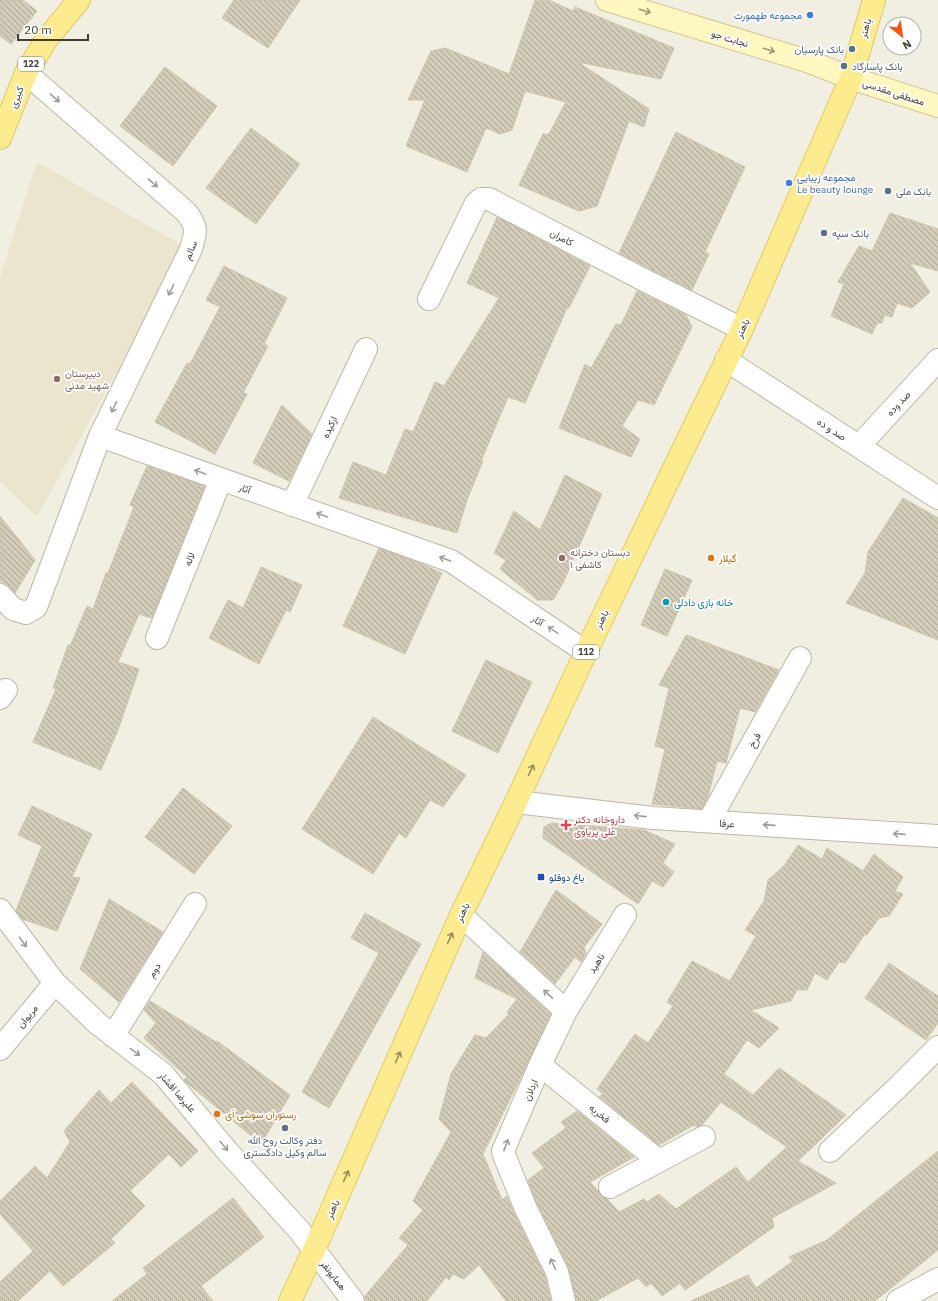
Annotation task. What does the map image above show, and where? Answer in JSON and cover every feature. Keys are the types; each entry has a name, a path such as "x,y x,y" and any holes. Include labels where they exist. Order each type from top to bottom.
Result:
{"main road":[{"name":"کبیری","path":"0,138 26,73 46,40 79,0"},
{"name":"نجابت جو","path":"607,0 806,61 850,78"},
{"name":"باهنر","path":"290,1301 314,1250 461,914 742,329 850,78 874,0"},
{"name":"مصطفی مقدسی","path":"850,78 938,106"}],"street":[{"name":"سالم","path":"26,73 186,212 194,222 196,235 191,249 100,436"},
{"name":"کامران","path":"430,299 476,203 481,199 489,199 644,280 742,329"},
{"name":"ارکیده","path":"292,505 366,349"},
{"name":"صد و ده","path":"726,360 938,498"},
{"name":"صد وده","path":"859,446 938,360"},
{"name":"آثار","path":"100,436 451,561 586,652"},
{"path":"0,595 13,609 26,613 36,607 100,436"},
{"name":"لاله","path":"157,638 221,479"},
{"name":"فرخ","path":"709,821 800,658"},
{"name":"عرفا","path":"516,802 653,818 938,836"},
{"name":"دوم","path":"113,1036 195,904"},
{"name":"علیرضا افشار","path":"0,910 54,983 97,1023 163,1074 227,1151 314,1250"},
{"path":"461,914 566,1011"},
{"name":"ناهید","path":"566,1011 625,915"},
{"name":"مریوان","path":"0,1049 54,983"},
{"name":"اردلان","path":"564,1301 557,1272 526,1209 503,1151 540,1065 566,1011"},
{"path":"830,1151 896,1089 935,1056"},
{"name":"فخریه","path":"540,1065 659,1161"},
{"path":"610,1187 704,1137"},
{"name":"همایونفر","path":"314,1250 353,1301"},
{"path":"898,1301 938,1279"}],"shaded area":[{"name":"دبیرستان شهید مدنی","path":"37,162 185,247 37,517 0,481 0,277"}],"building":[{"path":"0,0 23,0 37,11 11,44 0,36"},
{"path":"234,0 300,0 268,48 222,18"},
{"path":"535,0 551,1 573,11 575,7 674,48 661,79 578,62 649,109 644,127 629,121 597,206 579,211 519,185 543,134 549,134 566,102 525,91 512,130 500,134 486,128 467,172 406,146 425,100 408,100 431,51 445,48 509,74"},
{"path":"165,67 217,106 173,166 120,126"},
{"path":"251,128 300,164 256,224 206,188"},
{"path":"676,132 745,167 705,252 709,254 692,290 619,253"},
{"path":"890,213 938,229 938,271 910,263 930,292 912,308 897,303 892,317 884,315 882,323 877,323 872,334 831,316 844,284 838,282 859,246 872,251"},
{"path":"497,217 590,266 569,308 567,308 525,403 508,397 481,461 483,461 467,500 457,533 339,498 353,462 386,475 405,429 413,432 435,382 444,386 499,298 467,283"},
{"path":"224,266 287,298 264,344 268,346 243,393 247,394 215,454 155,422 187,363 190,364 220,307 206,300"},
{"path":"637,291 686,315 692,327 654,405 638,400 622,426 640,439 631,457 559,428 585,364 591,368 616,324 621,325"},
{"path":"282,405 312,434 289,481 253,463"},
{"path":"147,466 205,486 152,618 139,614 118,662 139,669 118,730 101,770 33,742 56,689 53,688 68,645 70,646 87,606 93,609 106,573 108,573 134,507 130,505"},
{"path":"565,475 602,494 563,583 553,600 537,600 500,569 506,560 494,553 514,511 540,530"},
{"path":"903,498 938,518 938,640 846,603 865,573 868,552"},
{"path":"0,516 35,560 15,593 9,586 0,581"},
{"path":"379,548 442,573 405,654 343,626"},
{"path":"261,567 302,585 290,612 286,610 259,664 209,638 228,600 243,608"},
{"name":"خانه بازی دادلی","path":"665,569 692,580 667,636 641,625"},
{"path":"686,635 779,670 755,712 740,708 726,763 717,761 708,797 702,809 652,804 665,749 655,746 669,688 659,685"},
{"path":"486,660 532,682 498,753 452,731"},
{"path":"373,717 466,775 443,807 430,800 406,838 399,833 373,874 302,829"},
{"path":"183,788 232,826 194,874 145,837"},
{"path":"32,806 92,834 72,877 80,878 57,931 22,919 16,910 42,846 18,835"},
{"path":"552,823 644,830 675,844 663,863 674,872 663,887 652,881 638,904 543,838 544,827"},
{"path":"798,845 822,859 827,848 863,871 874,854 903,877 895,891 903,894 889,916 879,918 867,935 865,934 845,963 839,962 827,980 815,973 807,990 797,990 791,1001 751,1010 779,1028 759,1048 747,1040 724,1074 753,1095 779,1068 846,1115 798,1161 836,1183 772,1218 774,1227 685,1290 680,1283 662,1296 651,1283 646,1287 638,1278 596,1301 576,1301 568,1266 537,1204 528,1180 544,1168 532,1153 566,1128 561,1122 577,1111 634,1157 590,1182 619,1212 644,1199 647,1202 659,1194 676,1209 736,1167 748,1182 787,1147 721,1102 702,1125 696,1127 694,1125 659,1145 599,1097 603,1094 597,1089 635,1034 648,1043 673,1006 667,1002 692,961 730,981 756,936 745,930 764,901 768,880 784,866"},
{"path":"556,890 602,924 584,947 586,954 581,962 575,957 555,984 520,952"},
{"path":"109,899 163,932 119,1002 80,969"},
{"path":"365,913 421,944 329,1108 302,1092 379,953 351,938"},
{"path":"483,952 551,1014 483,1154 502,1200 507,1196 545,1276 551,1301 506,1301 479,1265 464,1279 453,1274 449,1280 446,1277 427,1301 365,1301 364,1297 408,1245 399,1238 423,1210 413,1201 451,1132 439,1119 451,1074 475,1035 486,1038 509,1014 507,1012 517,999 475,978"},
{"path":"889,963 938,996 938,1023 926,1040 865,998"},
{"path":"150,1001 216,1042 217,1041 290,1095 261,1144 187,1083 184,1080 187,1077 144,1038 156,1023 144,1010"},
{"path":"132,1082 198,1151 181,1167 169,1154 130,1191 145,1206 111,1239 115,1243 63,1286 50,1271 18,1301 0,1301 0,1282 33,1251 0,1214 0,1201 35,1166 47,1178 70,1142 64,1131 99,1090 111,1103"},
{"path":"938,1151 938,1250 875,1301 691,1301 748,1275 756,1288 793,1261 789,1257 827,1240"},
{"path":"233,1198 264,1237 201,1286 213,1301 112,1301 147,1274 143,1268"}],"place":[{"name":"مجموعه طهمورث","path":"810,15"},
{"name":"بانک پارسیان","path":"852,49"},
{"name":"بانک پاسارگاد","path":"844,66"},
{"name":"مجموعه زیبایی Le beauty lounge","path":"789,183"},
{"name":"بانک ملی","path":"888,191"},
{"name":"بانک سپه","path":"824,233"},
{"name":"دبیرستان شهید مدنی","path":"57,379"},
{"name":"دبستان دخترانه کاشفی ۱","path":"562,558"},
{"name":"گیلار","path":"711,558"},
{"name":"خانه بازی دادلی","path":"666,602"},
{"name":"داروخانه دکتر علی پریاوی","path":"566,825"},
{"name":"باغ دوقلو","path":"541,877"},
{"name":"رستوران سوشی آی","path":"217,1114"},
{"name":"دفتر وکالت روح الله سالم وکیل دادگستری","path":"285,1128"}]}
